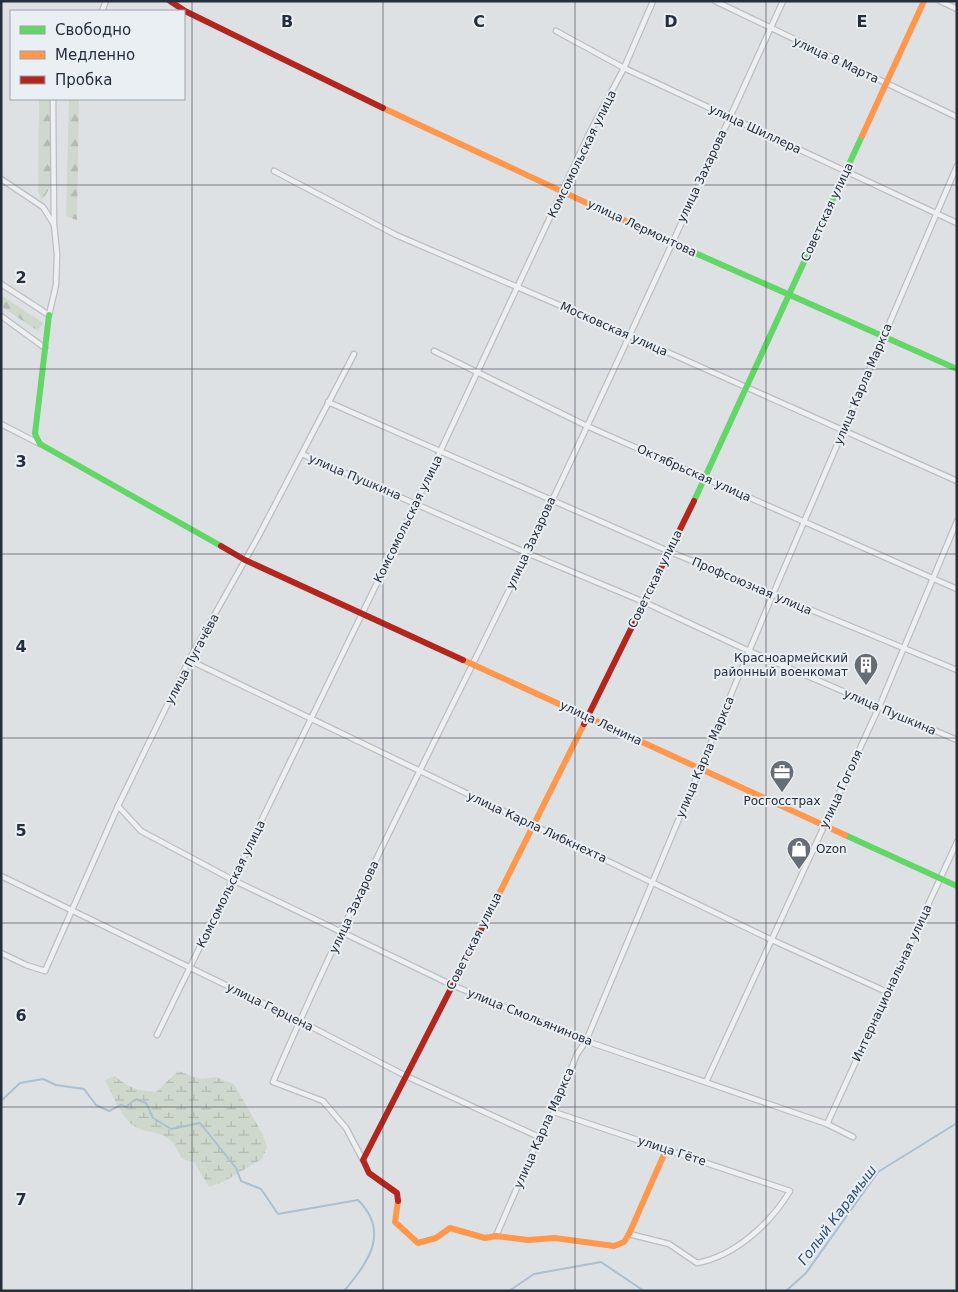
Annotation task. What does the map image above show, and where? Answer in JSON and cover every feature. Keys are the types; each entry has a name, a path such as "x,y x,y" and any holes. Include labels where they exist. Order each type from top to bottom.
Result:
{"street":[{"name":"улица Лермонтова","path":"170,1 183,10"},
{"name":"Комсомольская улица","path":"157,1035 478,374 590,132 624,68 653,1"},
{"name":"улица 8 Марта","path":"715,1 957,117"},
{"name":"улица Захарова","path":"364,1160 346,1128 323,1101 273,1082 300,1020 418,771 473,664 551,500 589,427 628,335 782,1"},
{"name":"Советская улица","path":"364,1160 534,826 705,478 924,1"},
{"path":"940,1 957,9"},
{"name":"улица Лермонтова","path":"185,11 330,82 671,242 790,293 957,369"},
{"name":"улица Шиллера","path":"556,31 624,68 957,223"},
{"path":"40,444 35,434 36,424 49,315 56,285 57,254 54,224 53,100"},
{"name":"улица Карла Маркса","path":"496,1236 539,1137 554,1112 577,1054 586,1041 772,594 805,522 957,166"},
{"name":"Московская улица","path":"274,171 396,235 628,335 957,481"},
{"path":"1,180 43,207 54,224"},
{"path":"1,284 49,315"},
{"path":"1,316 45,348"},
{"name":"Октябрьская улица","path":"434,351 589,427 957,590"},
{"name":"улица Пугачёва","path":"1,953 26,966 45,971 118,806 189,660 245,560 354,354"},
{"name":"Профсоюзная улица","path":"328,402 668,551 957,670"},
{"path":"1,424 40,444"},
{"name":"улица Ленина","path":"40,444 179,520 245,560 957,886"},
{"name":"улица Пушкина","path":"302,454 644,602 749,651 957,740"},
{"name":"улица Гоголя","path":"706,1082 879,707 957,520"},
{"name":"улица Карла Либкнехта","path":"189,660 310,720 772,940 887,992"},
{"name":"улица Смольянинова","path":"118,806 141,831 233,880 452,985 586,1041 827,1124 853,1137"},
{"name":"Интернациональная улица","path":"827,1124 957,842"},
{"name":"улица Герцена","path":"1,876 300,1020 406,1076 539,1137"},
{"name":"улица Гёте","path":"554,1112 790,1191 756,1232 715,1260 697,1262 669,1244 629,1234"},
{"path":"364,1160 368,1173 397,1193 398,1205 395,1222 399,1228 418,1243 436,1238 450,1228 478,1237 492,1238 496,1236 528,1240 555,1238 614,1246 624,1242 629,1234 666,1150"}],"green space":[{"path":"39,100 50,100 50,187 42,201 38,192"},
{"path":"69,100 79,100 77,220 66,216"},
{"path":"1,295 43,323 38,331 1,306"},
{"path":"178,1071 201,1079 216,1077 234,1084 263,1135 267,1147 262,1159 225,1181 209,1187 194,1162 184,1159 170,1140 162,1135 138,1128 129,1122 114,1099 105,1080 115,1076 134,1088 156,1092"}],"waterway":[{"name":"Голый Карамыш","path":"1,1101 20,1083 43,1079 56,1085 84,1089 96,1105 109,1111 121,1105 126,1107 136,1099 146,1103 153,1118 171,1129 200,1123 236,1168 241,1181 261,1189 278,1214 358,1200 368,1212 373,1224 374,1235 368,1258 344,1291"},
{"name":"Голый Карамыш","path":"786,1291 806,1273 878,1172 957,1123"},
{"name":"Голый Карамыш","path":"509,1291 534,1274 601,1262 644,1291"}],"traffic: fast":[{"path":"694,501 862,136"},
{"path":"677,245 957,369"},
{"path":"49,315 35,434 40,444 221,546"},
{"path":"845,835 957,886"}],"traffic: slow":[{"path":"862,136 924,1"},
{"path":"383,108 677,245"},
{"path":"463,660 845,835"},
{"path":"483,926 584,724"},
{"path":"398,1201 395,1222 418,1243 436,1238 450,1228 485,1238 496,1236 528,1240 555,1238 614,1246 624,1242 629,1234 666,1150"}],"traffic: jam":[{"path":"170,1 184,10"},
{"path":"185,11 383,108"},
{"path":"584,724 694,501"},
{"path":"221,546 245,560 463,660"},
{"path":"398,1201 397,1193 369,1173 363,1160 483,926"}],"place":[{"name":"Красноармейский районный военкомат","path":"866,686"},
{"name":"Росгосстрах","path":"782,793"},
{"name":"Ozon","path":"799,870"}]}
